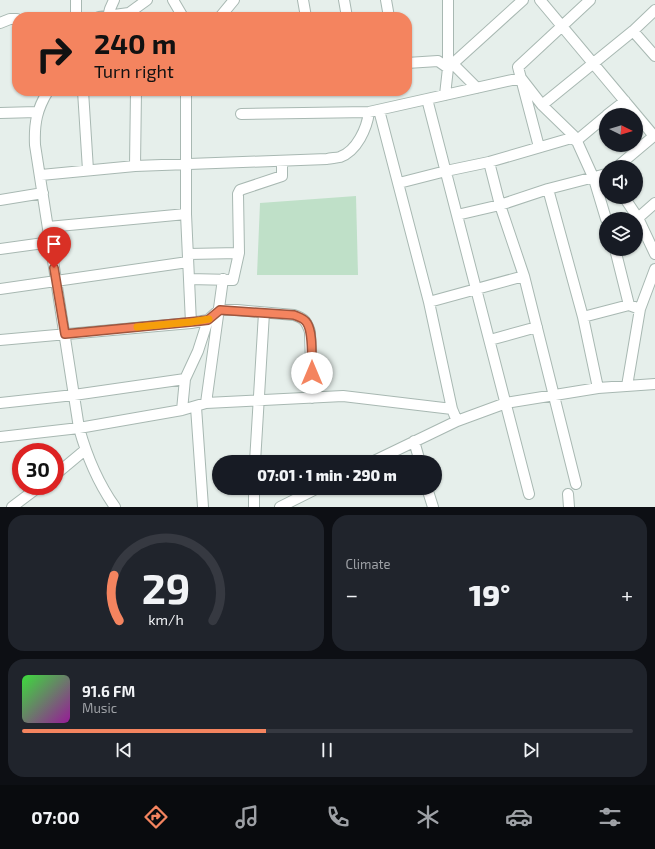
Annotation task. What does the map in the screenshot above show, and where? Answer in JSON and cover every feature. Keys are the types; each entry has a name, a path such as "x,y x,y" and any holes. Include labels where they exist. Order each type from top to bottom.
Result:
{"street":[{"path":"76,0 76,12"},
{"path":"108,12 114,0"},
{"path":"133,12 147,0"},
{"path":"173,0 180,12"},
{"path":"224,12 234,0"},
{"path":"303,0 305,12"},
{"path":"344,0 346,12"},
{"path":"386,0 388,12"},
{"path":"445,95 450,66 448,0"},
{"path":"450,66 523,0"},
{"path":"540,0 655,135 625,160"},
{"path":"539,147 518,67 590,0"},
{"path":"542,105 632,31 655,10"},
{"path":"0,23 12,19"},
{"path":"632,31 655,56"},
{"path":"412,62 429,60 438,61 450,66 477,88"},
{"path":"241,114 369,112 521,78"},
{"path":"521,78 542,105 575,139 594,179 604,212"},
{"path":"45,96 37,112 35,121 35,145 41,175 79,428 85,450 96,475 115,507"},
{"path":"83,96 88,170"},
{"path":"135,166 136,96"},
{"path":"186,96 186,214 191,322"},
{"path":"427,99 529,494"},
{"path":"617,108 625,101"},
{"path":"379,110 429,302 456,422"},
{"path":"0,113 37,112"},
{"path":"41,175 135,166 282,161 341,157 353,148 367,124 369,112"},
{"path":"398,183 489,162 539,147 575,139 599,122"},
{"path":"189,279 233,280 239,253 238,194 240,190 282,176 282,161"},
{"path":"489,162 500,205 524,276 576,484"},
{"path":"457,215 500,205 548,189 599,177"},
{"path":"548,189 583,317 598,388"},
{"path":"0,200 43,193"},
{"path":"643,214 655,203"},
{"path":"48,227 186,214"},
{"path":"643,229 655,254"},
{"path":"0,249 51,242"},
{"path":"0,289 188,258 239,253"},
{"path":"617,256 629,305"},
{"path":"627,386 640,309 655,269"},
{"path":"429,302 524,276"},
{"path":"206,403 223,280"},
{"path":"583,317 629,305 640,309"},
{"path":"182,410 185,379 198,351 208,320 220,310 294,315 302,318 308,323 311,349 312,398"},
{"path":"255,455 264,313"},
{"path":"0,340 208,320"},
{"path":"490,340 536,327"},
{"path":"0,403 74,395 185,379"},
{"path":"386,455 456,422 506,403 598,388 654,382"},
{"path":"0,437 79,428 182,410 206,403 343,396 452,409"},
{"path":"196,407 204,507"},
{"path":"414,441 418,455"},
{"path":"64,467 85,450"},
{"path":"568,494 569,507"},
{"path":"12,507 28,495"},
{"path":"254,495 254,507"},
{"path":"280,507 304,495"},
{"path":"429,495 433,507"}],"green space":[{"path":"356,196 358,275 257,275 260,203"}],"slow traffic":[{"path":"137,327 209,319"}],"route":[{"path":"54,268 65,334 208,320 220,310 294,315 302,318 308,323 310,332 312,373"}]}
